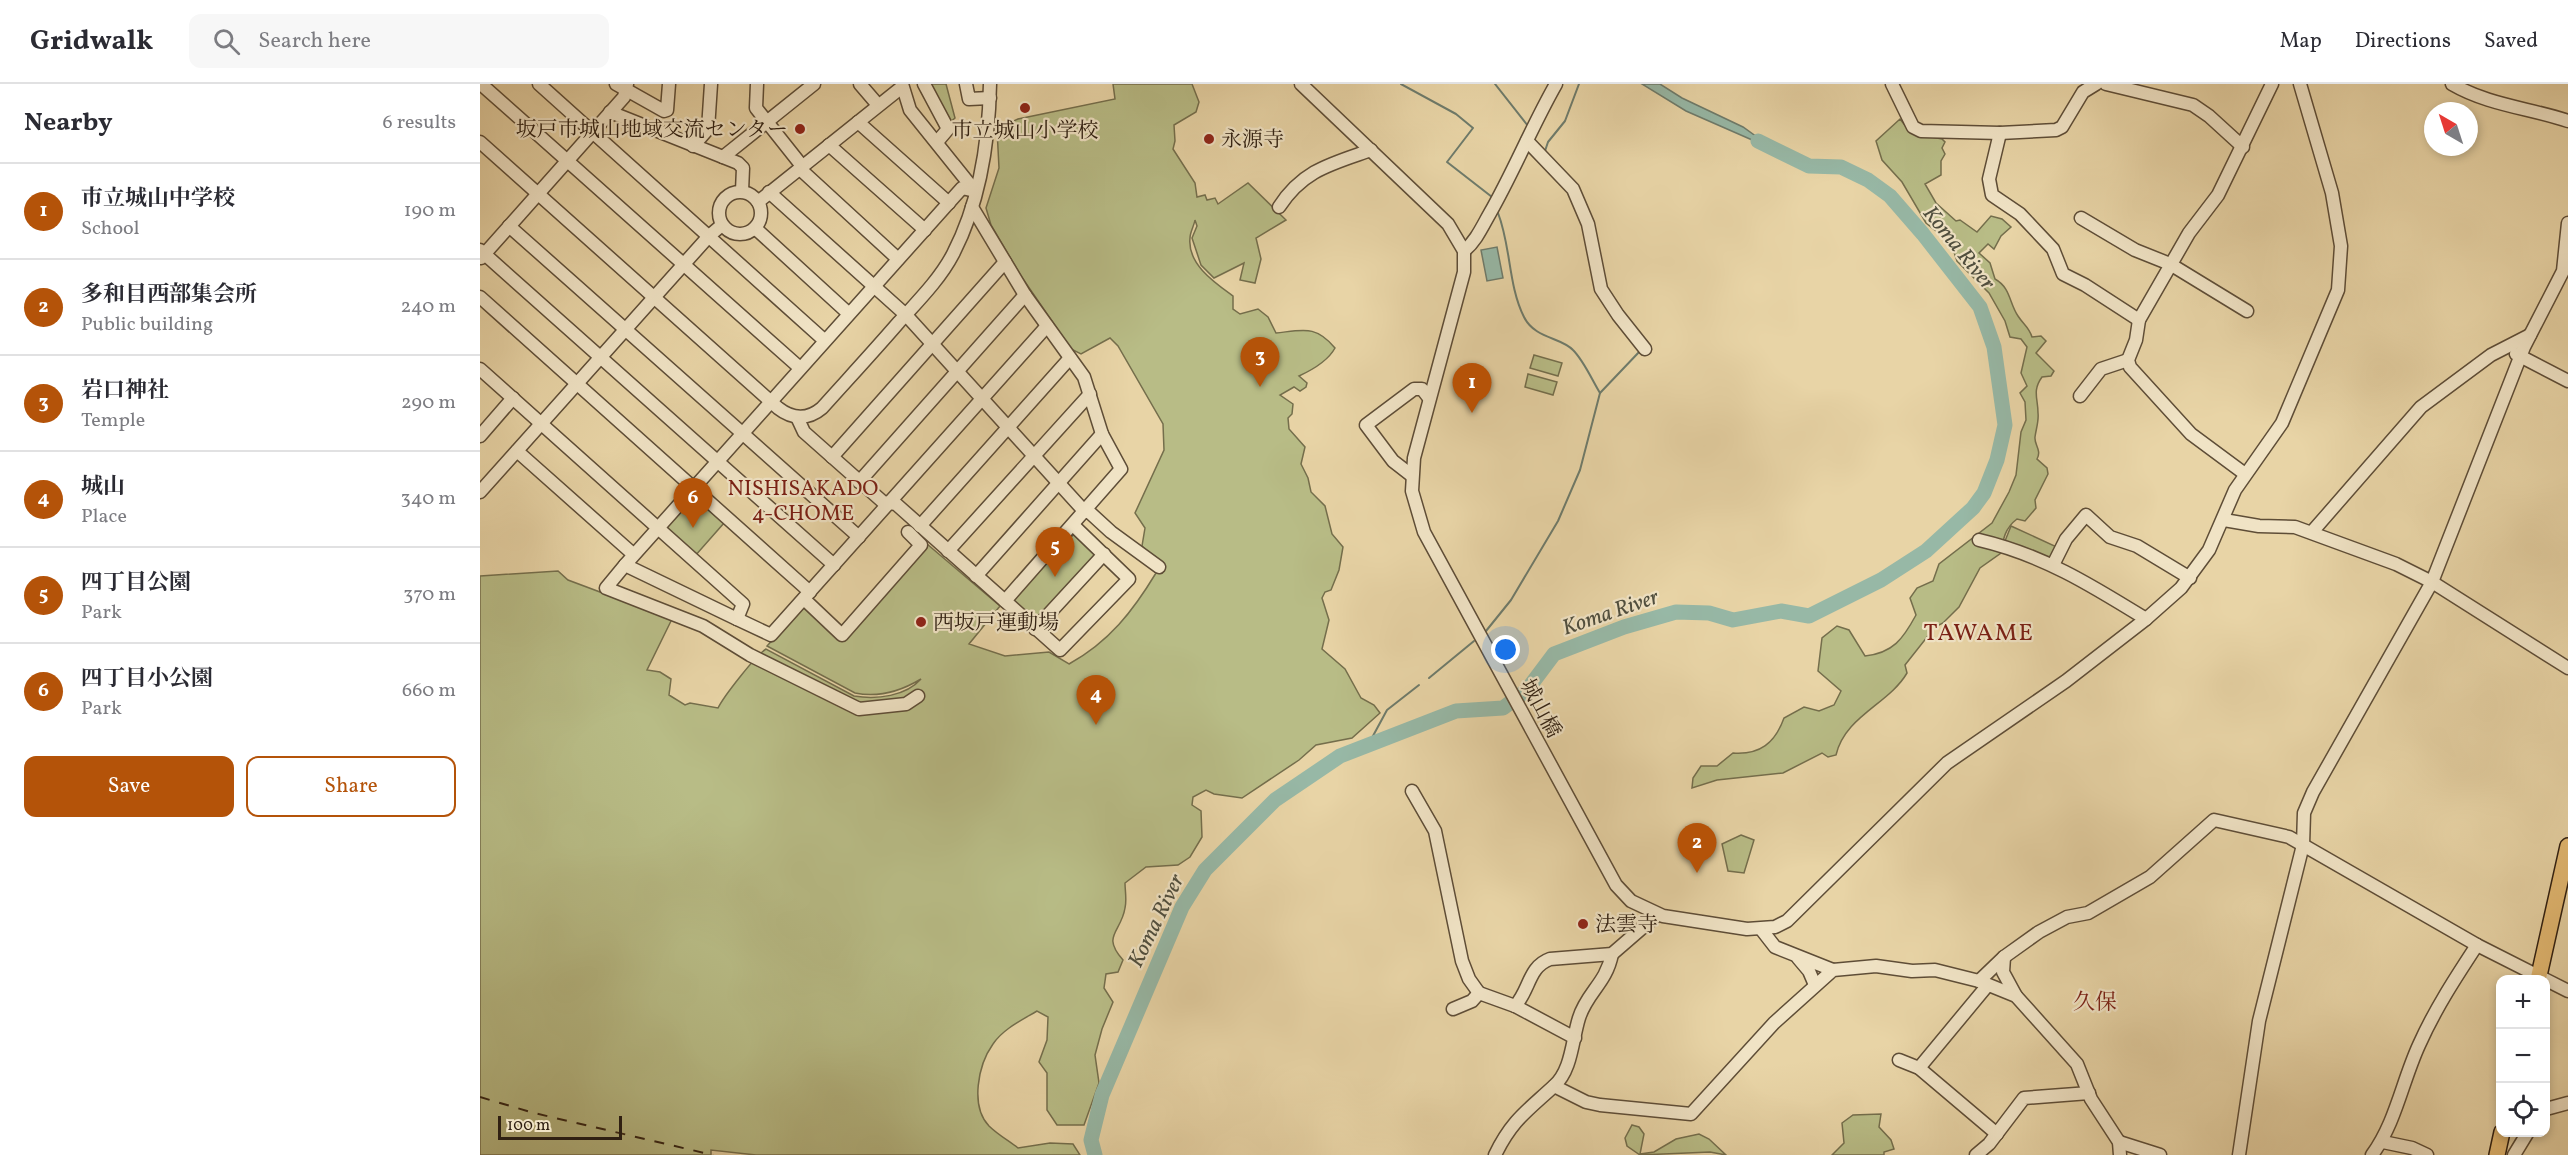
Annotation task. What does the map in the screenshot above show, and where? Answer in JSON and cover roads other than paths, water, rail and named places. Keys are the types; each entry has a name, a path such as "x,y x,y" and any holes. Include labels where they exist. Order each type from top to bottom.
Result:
{"main road":[{"path":"2539,975 2568,846"},
{"path":"2497,1155 2501,1137"}],"street":[{"path":"481,84 800,368"},
{"path":"539,84 825,340"},
{"path":"669,84 667,110 664,111 624,86 610,112 482,254 834,565"},
{"path":"693,146 708,129 711,84"},
{"path":"757,84 755,106 801,167 898,259"},
{"path":"860,84 878,105"},
{"path":"924,84 948,129 937,142"},
{"path":"966,84 969,99 990,98"},
{"path":"480,142 653,299 771,402 786,414 797,417 813,414 822,408 944,269 962,234 972,207 984,157 990,84"},
{"path":"1301,84 1448,224 1464,251 1472,245 1556,84"},
{"path":"1892,84 1906,119 1913,127 1922,131 2000,133 2056,130 2062,127 2083,92 2096,84"},
{"path":"2106,84 2193,105 2209,116 2242,147"},
{"path":"2245,474 2191,434 2175,419 2130,367 2128,360 2136,340 2139,320 2189,233 2218,195 2272,84"},
{"path":"2016,996 1935,970 1912,971 1876,966 1833,970 1775,947 1761,929 1775,927 1790,918 1956,755 2066,681 2146,619 2190,578 2209,550 2235,490 2282,423 2334,305 2340,277 2341,246 2332,193 2300,84"},
{"path":"2452,84 2470,94 2499,104 2568,121"},
{"path":"723,157 806,86"},
{"path":"758,202 902,86 910,110 975,191"},
{"path":"610,112 738,163 743,168 742,191"},
{"path":"858,122 949,203"},
{"path":"2000,133 1989,179 1992,195 2020,214 2053,249 2063,274 2085,285 2139,320"},
{"path":"1527,141 1574,189 1588,224 1601,289 1645,349"},
{"path":"829,145 925,230"},
{"path":"1279,207 1293,187 1309,174 1371,150"},
{"path":"918,696 906,704 859,709 750,655 703,626 607,591 607,584 962,188 975,191"},
{"path":"742,191 758,202 761,215 755,228 740,234 722,225 719,212 723,200 730,194 742,191"},
{"path":"769,192 906,315 1086,511 1159,567"},
{"path":"972,207 1025,295 1084,377 1102,434 1121,469 1005,602"},
{"path":"2080,218 2135,250 2170,264 2247,311"},
{"path":"2239,1155 2259,1021 2303,845 2304,813 2313,792 2432,582 2530,335 2565,272 2568,223"},
{"path":"480,492 709,236 722,225"},
{"path":"509,226 859,537"},
{"path":"755,228 848,313"},
{"name":"城山橋","path":"1464,251 1464,272 1412,475 1414,505 1420,525 1616,885 1631,901 1657,915 1747,929 1761,929"},
{"path":"832,457 1005,262"},
{"path":"859,482 1025,295"},
{"path":"480,297 693,488 807,596 842,635 921,545 908,532"},
{"path":"517,451 629,559 737,619 771,634 859,537 890,508 981,398 1047,326"},
{"path":"2312,532 2421,407 2504,347 2530,335"},
{"path":"2504,347 2568,381"},
{"path":"920,526 1070,358"},
{"path":"2080,396 2101,369 2128,360"},
{"path":"482,374 659,527 743,604 737,619"},
{"path":"1412,475 1393,461 1366,425 1414,389 1422,389 1430,398"},
{"path":"948,551 1090,394"},
{"path":"480,436 513,399"},
{"path":"797,417 804,432 890,508"},
{"path":"976,576 1102,434"},
{"path":"890,508 896,504 1060,650 1129,579 1073,525"},
{"path":"2053,565 2066,538 2086,515 2110,537 2137,546 2190,578"},
{"path":"2223,520 2259,526 2295,527 2396,564 2432,582 2568,668"},
{"path":"1979,540 2016,549 2053,565 2078,577 2146,619"},
{"path":"1035,629 1104,554"},
{"path":"1412,791 1435,831 1462,961 1469,979 1479,993 1515,1006 1575,1038"},
{"path":"1919,1068 2004,957 2054,923 2067,917 2088,913 2150,877 2214,820 2289,837 2532,975"},
{"path":"1515,1006 1521,999 1534,969 1541,962 1612,954 1657,915"},
{"path":"2372,1155 2383,1142 2419,1045 2440,1002 2477,945"},
{"path":"1495,1155 1509,1128 1546,1091 1554,1086 1568,1062 1579,1018 1588,999 1608,973 1612,954"},
{"path":"1797,957 1809,971 1815,986"},
{"path":"2004,957 2003,972 2016,996 2068,1052 2083,1076 2095,1108 2119,1142 2120,1155"},
{"path":"1554,1086 1586,1102 1600,1105 1691,1114 1774,1023 1833,970"},
{"path":"2550,983 2568,991"},
{"path":"1453,1009 1472,1001 1479,993"},
{"path":"1899,1060 1919,1068 1997,1134"},
{"path":"1976,1155 1997,1134 2024,1098 2089,1093"},
{"path":"2550,1108 2568,1102"},
{"path":"2514,1155 2525,1137"},
{"path":"2119,1142 2160,1155"},
{"path":"2383,1142 2412,1148 2427,1155"}],"waterway":[{"path":"1401,84 1456,114 1473,128 1447,162 1492,197"},
{"path":"1495,84 1528,126 1527,128"},
{"path":"1544,154 1548,142 1565,121 1579,84"},
{"name":"Koma River","path":"1095,1155 1091,1140 1102,1095 1182,907 1205,870 1275,800 1340,756 1456,711 1503,708 1527,690 1554,654 1624,627 1676,612 1709,613 1733,620 1781,611 1809,616 1881,580 1926,551 1973,508 1984,493 1997,460 2005,425 1994,347 1980,307 1890,196 1868,180 1841,167 1809,166 1758,141"},
{"path":"1498,213 1515,292 1524,317 1535,330 1562,342 1573,350 1600,393"},
{"path":"1486,631 1511,600 1558,521 1580,470 1600,393 1640,351"},
{"path":"1429,678 1474,641"},
{"path":"1367,747 1387,710 1419,685"}],"railway":[{"path":"480,1097 534,1113 713,1155"}],"place":[{"name":"市立城山小学校","path":"1025,108"},
{"name":"坂戸市城山地域交流センター","path":"800,129"},
{"name":"永源寺","path":"1209,139"},
{"name":"岩口神社","path":"1260,387"},
{"name":"市立城山中学校","path":"1472,413"},
{"name":"四丁目小公園","path":"693,528"},
{"name":"四丁目公園","path":"1055,577"},
{"name":"西坂戸運動場","path":"921,622"},
{"name":"城山","path":"1096,725"},
{"name":"多和目西部集会所","path":"1697,873"},
{"name":"法雲寺","path":"1583,924"}],"district":[{"name":"NISHISAKADO 4-CHOME","path":"803,500"},
{"name":"TAWAME","path":"1979,632"},
{"name":"久保","path":"2095,1001"}]}
